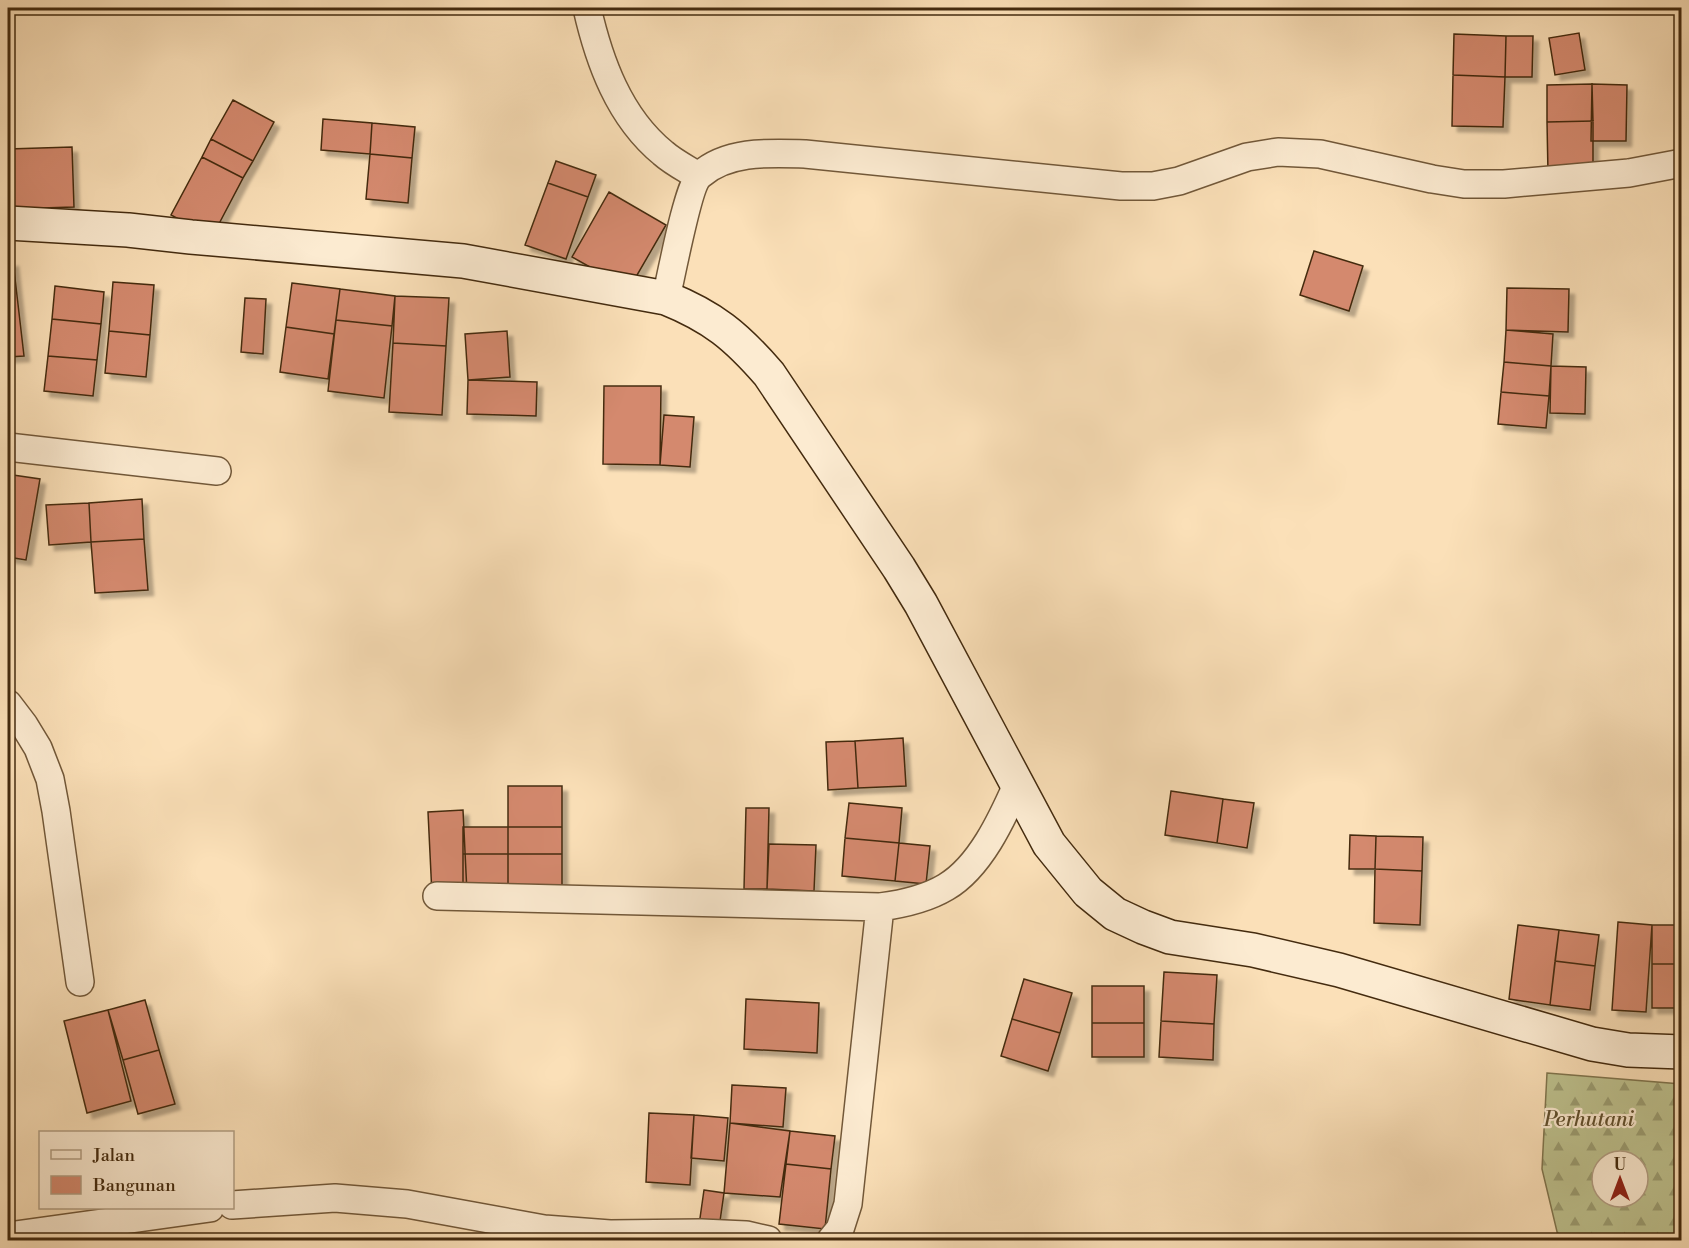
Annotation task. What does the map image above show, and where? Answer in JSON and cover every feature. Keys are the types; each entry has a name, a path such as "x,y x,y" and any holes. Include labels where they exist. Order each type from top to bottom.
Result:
{"street":[{"path":"587,8 594,40 613,89 642,133 664,154 698,176"},
{"path":"666,298 690,194 698,176 717,163 741,156 772,153 805,154 1121,186 1153,186 1179,181 1247,157 1278,152 1320,154 1464,184 1504,184 1629,173 1682,163"},
{"path":"8,223 128,230 462,261 666,298 696,310 745,346 769,374 915,595 1049,844 1088,892 1115,914 1170,936 1253,950 1339,970 1592,1044 1628,1050 1682,1052"},
{"path":"8,447 217,471"},
{"path":"8,704 38,748 50,779 80,982"},
{"path":"437,896 880,908 923,898 948,886 968,869 1000,821 1017,785"},
{"path":"831,1240 840,1229 848,1204 880,908"},
{"path":"234,1205 334,1198 406,1204 544,1229 610,1234 701,1233 768,1240"},
{"path":"8,1236 203,1209"}],"green space":[{"name":"Perhutani","path":"1547,1073 1681,1084 1681,1240 1559,1240 1542,1169"}],"building":[{"path":"1579,33 1585,70 1555,75 1549,38"},
{"path":"1454,34 1506,36 1505,77 1453,75"},
{"path":"1506,36 1533,36 1532,77 1505,77"},
{"path":"1453,75 1505,77 1503,127 1452,126"},
{"path":"1592,84 1627,85 1626,141 1591,141"},
{"path":"1592,84 1593,121 1547,122 1547,85"},
{"path":"233,100 274,122 253,161 211,139"},
{"path":"323,119 372,123 370,154 321,150"},
{"path":"1593,121 1593,172 1548,173 1547,122"},
{"path":"372,123 415,127 412,158 370,154"},
{"path":"211,139 253,161 243,178 202,157"},
{"path":"72,147 74,207 8,209 8,149"},
{"path":"370,154 412,158 408,203 366,199"},
{"path":"202,157 243,178 212,237 171,215"},
{"path":"556,161 596,175 588,197 548,183"},
{"path":"548,183 588,197 566,259 525,245"},
{"path":"609,192 666,225 629,289 572,257"},
{"path":"1314,251 1363,266 1349,311 1300,295"},
{"path":"13,261 24,356 8,357 8,262"},
{"path":"113,282 154,285 150,335 109,331"},
{"path":"292,283 340,289 334,334 286,327"},
{"path":"55,286 104,292 101,324 52,319"},
{"path":"1507,288 1569,289 1568,332 1506,330"},
{"path":"340,289 395,296 392,326 336,320"},
{"path":"395,296 449,298 446,346 393,343"},
{"path":"245,298 266,299 263,354 241,352"},
{"path":"52,319 101,324 97,360 48,356"},
{"path":"336,320 392,326 384,398 328,391"},
{"path":"286,327 334,334 328,379 280,372"},
{"path":"1506,330 1553,334 1551,366 1504,362"},
{"path":"109,331 150,335 146,377 105,373"},
{"path":"507,331 510,377 468,380 465,334"},
{"path":"393,343 446,346 442,415 389,412"},
{"path":"48,356 97,360 93,396 44,391"},
{"path":"1504,362 1551,366 1549,396 1501,392"},
{"path":"1551,366 1586,367 1585,414 1550,413"},
{"path":"468,380 537,382 536,416 467,414"},
{"path":"604,386 661,386 660,465 603,464"},
{"path":"1501,392 1549,396 1546,428 1498,424"},
{"path":"664,415 694,417 690,467 660,465"},
{"path":"8,474 13,475 8,507"},
{"path":"13,475 40,479 26,560 8,557 8,507"},
{"path":"142,499 144,539 91,542 89,503"},
{"path":"89,503 91,542 49,545 46,505"},
{"path":"144,539 148,590 95,593 91,542"},
{"path":"903,738 906,786 858,788 855,741"},
{"path":"855,741 858,788 828,790 826,742"},
{"path":"508,786 562,786 562,827 508,827"},
{"path":"1171,791 1223,799 1217,843 1165,835"},
{"path":"1223,799 1254,803 1247,848 1217,843"},
{"path":"849,803 902,808 899,843 845,838"},
{"path":"746,808 769,808 767,889 744,889"},
{"path":"463,810 467,893 432,895 428,812"},
{"path":"463,827 508,827 508,854 463,854"},
{"path":"508,827 562,827 562,854 508,854"},
{"path":"1350,835 1376,836 1375,869 1349,869"},
{"path":"1376,836 1423,837 1422,871 1375,869"},
{"path":"845,838 899,843 895,881 842,876"},
{"path":"899,843 930,846 926,884 895,881"},
{"path":"769,844 816,845 814,891 767,889"},
{"path":"463,854 508,854 508,896 463,896"},
{"path":"508,854 562,854 562,896 508,896"},
{"path":"1375,869 1422,871 1420,925 1374,923"},
{"path":"1618,922 1652,925 1646,1012 1612,1010"},
{"path":"1518,925 1559,930 1550,1005 1509,999"},
{"path":"1652,925 1682,925 1682,964 1652,964"},
{"path":"1559,930 1599,935 1595,966 1555,961"},
{"path":"1555,961 1595,966 1590,1010 1550,1005"},
{"path":"1652,964 1682,964 1682,1008 1652,1008"},
{"path":"1164,972 1217,975 1214,1024 1161,1021"},
{"path":"1024,979 1072,993 1060,1033 1012,1019"},
{"path":"1092,986 1144,986 1144,1023 1092,1023"},
{"path":"746,999 819,1003 817,1053 744,1049"},
{"path":"145,1000 159,1050 123,1060 108,1010"},
{"path":"108,1010 131,1101 87,1113 64,1021"},
{"path":"1012,1019 1060,1033 1048,1071 1001,1056"},
{"path":"1161,1021 1214,1024 1213,1060 1159,1057"},
{"path":"1092,1023 1144,1023 1144,1057 1092,1057"},
{"path":"159,1050 175,1104 138,1114 123,1060"},
{"path":"732,1085 786,1088 783,1127 730,1123"},
{"path":"649,1113 694,1115 690,1185 646,1182"},
{"path":"694,1115 728,1118 724,1161 691,1158"},
{"path":"730,1123 790,1131 780,1197 724,1193"},
{"path":"790,1131 835,1136 831,1169 786,1164"},
{"path":"786,1164 831,1169 825,1229 779,1224"},
{"path":"704,1190 724,1193 719,1228 699,1225"}]}
